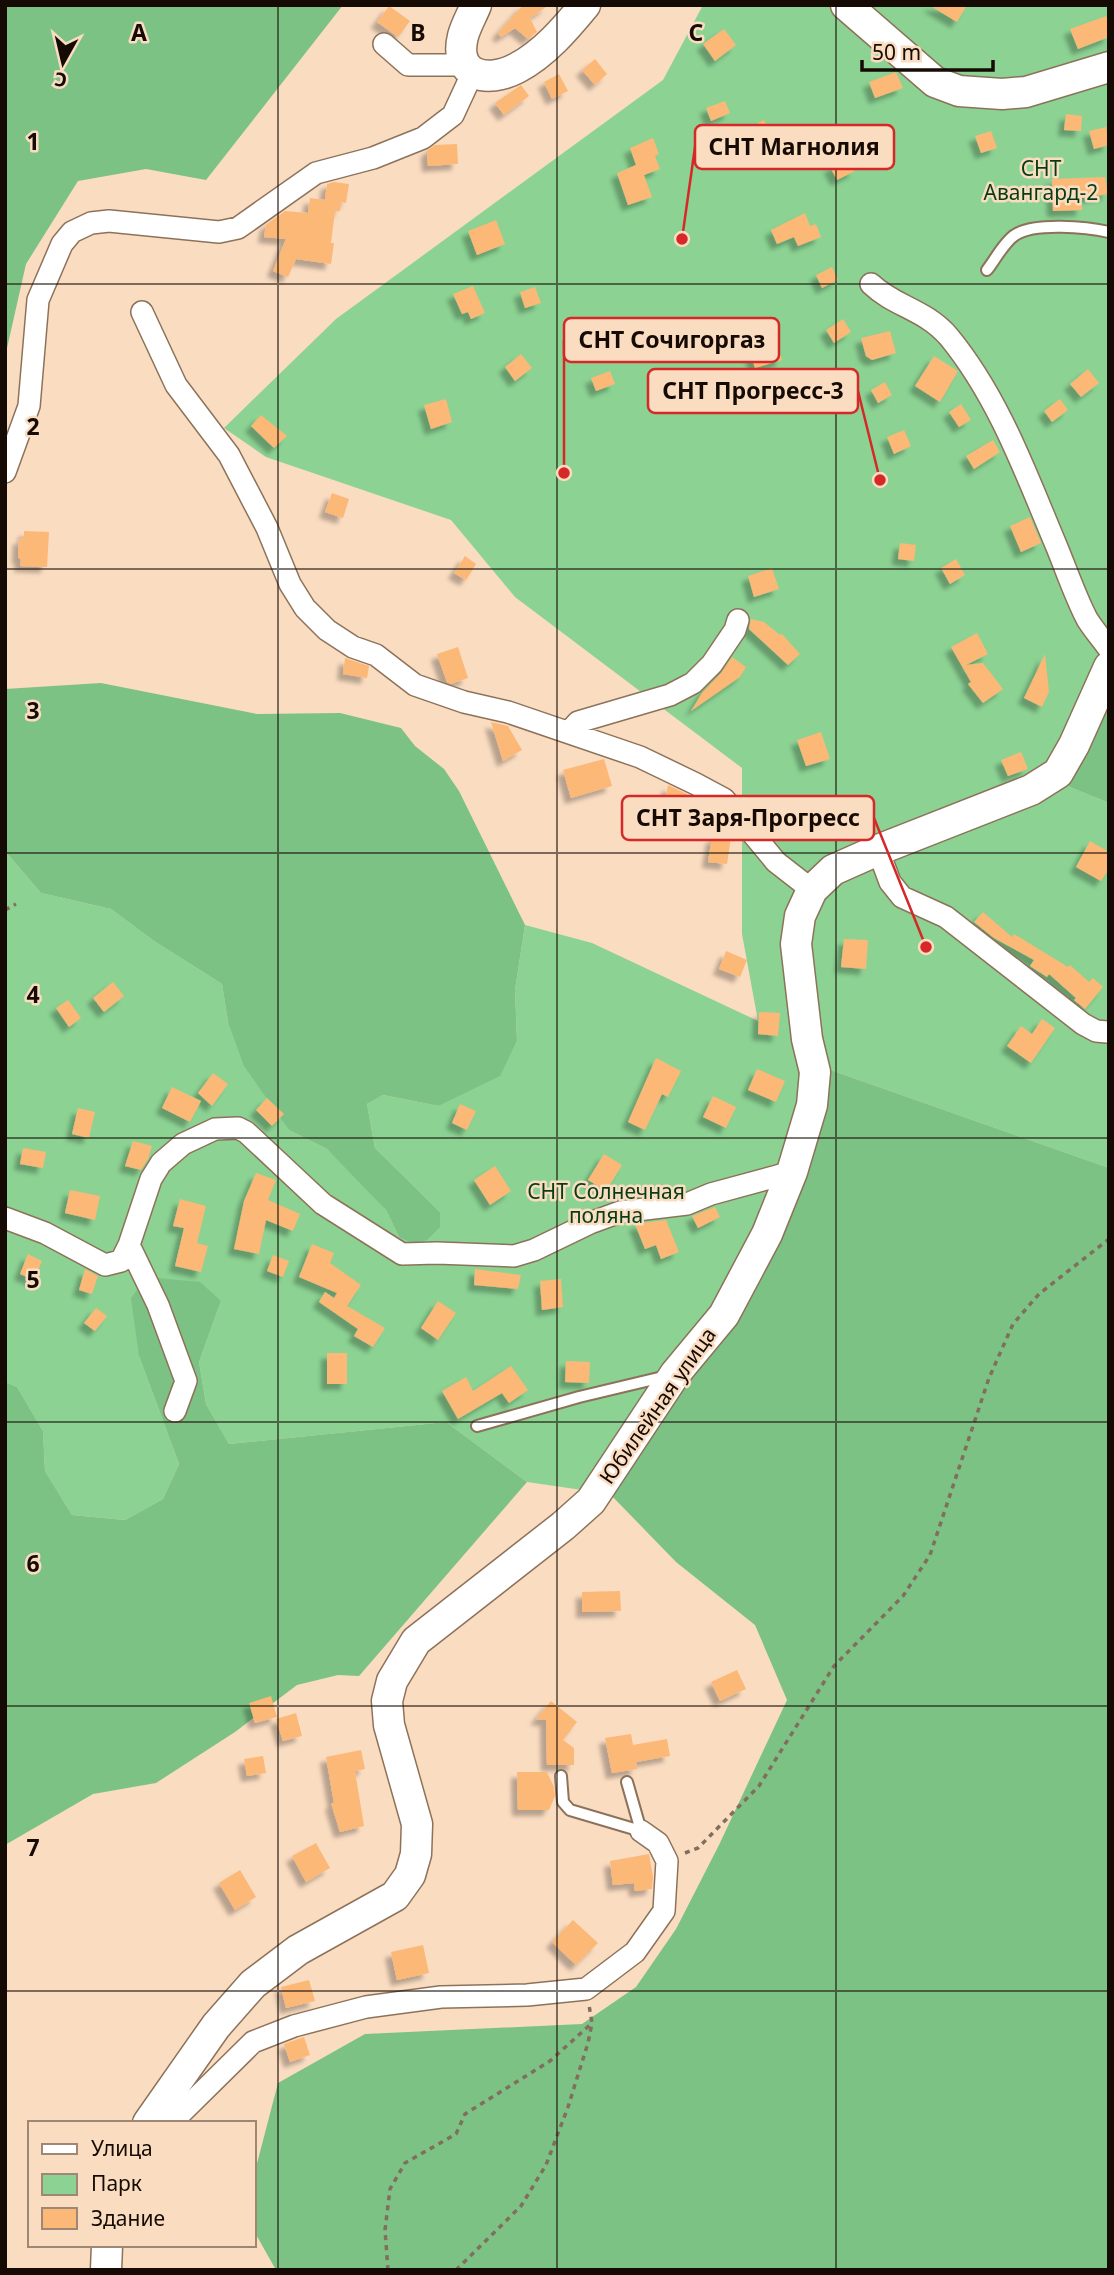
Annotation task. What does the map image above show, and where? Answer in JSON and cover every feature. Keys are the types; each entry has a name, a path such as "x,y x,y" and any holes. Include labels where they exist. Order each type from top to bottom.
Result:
{"street":[{"path":"5,471 29,406 38,300 62,244 72,232 91,223 109,221 219,232 238,228 316,173 373,158 423,138 453,114 469,69 461,51 463,36 476,5"},
{"path":"384,44 408,65 469,69 482,77 495,76 516,69 537,55 567,27 585,5"},
{"path":"846,5 935,82 959,91 1002,94 1026,92 1109,66"},
{"path":"871,284 882,295 912,308 936,323 962,355 1000,416 1087,618 1109,649"},
{"path":"142,312 176,385 229,455 267,528 290,584 305,608 320,623 353,647 376,655 415,685 464,702 508,712 640,757 724,799 776,862 812,890"},
{"path":"569,732 578,722 670,695 694,683 712,664 738,620"},
{"name":"Юбилейная улица","path":"149,2121 216,2026 253,1984 298,1950 395,1896 410,1875 416,1854 417,1824 390,1725 387,1701 392,1681 416,1641 591,1501 675,1374 724,1315 768,1234 792,1172 812,1105 815,1072 807,1039 796,944 800,916 812,890 833,870 878,849 1031,790 1058,773 1074,745 1109,667"},
{"path":"878,849 890,882 902,897 946,917 1083,1024 1096,1031 1108,1032"},
{"path":"5,1218 46,1233 105,1265 121,1261 130,1245 150,1179 161,1163 183,1144 215,1129 227,1128 246,1132 323,1204 402,1254 514,1256 534,1251 590,1223 620,1212 687,1204 711,1194 792,1172"},
{"path":"130,1245 158,1305 186,1381 175,1411"},
{"path":"171,2121 253,2042 294,2026 366,2007 441,1997 527,1995 586,1989 635,1952 664,1912 667,1861 658,1843 641,1831"},
{"path":"106,2270 107,2247"}],"lane":[{"path":"987,270 1013,236 1030,229 1092,228 1109,232"},
{"path":"477,1426 579,1396 675,1374"},
{"path":"561,1776 563,1802 570,1810 641,1831"},
{"path":"627,1782 641,1831"}],"path":[{"path":"5,910 16,905"},
{"path":"667,1861 698,1848 759,1786 834,1666 903,1596 930,1555 989,1378 1013,1324 1039,1294 1109,1239"},
{"path":"456,2270 521,2206 546,2165 568,2107 592,2023 586,1989"},
{"path":"388,2270 385,2230 390,2189 405,2163 456,2134 464,2114 550,2062 592,2023"}],"green space":[{"path":"5,5 343,5 206,180 146,169 78,181 26,264 5,357"},
{"path":"703,5 1109,5 1109,681 1060,783 1109,803 1109,1168 822,1067 740,1308 610,1494 527,1482 446,1422 229,1444 206,1404 199,1362 221,1301 139,1356 179,1464 163,1499 125,1520 72,1515 45,1471 43,1431 17,1387 5,1382 5,851 41,893 111,909 154,941 222,984 228,1022 289,1130 327,1149 361,1181 386,1210 399,1237 440,1212 375,1148 367,1104 383,1095 439,1106 499,1076 517,1041 515,990 525,925 592,943 758,1021 742,934 742,768 515,597 451,520 266,457 224,428 336,319 663,80"},
{"path":"1109,681 1109,803 1060,783"},
{"path":"101,683 257,714 340,713 401,728 415,746 444,769 459,791 525,925 515,990 517,1041 500,1076 439,1106 383,1095 367,1104 375,1148 440,1212 440,1227 427,1240 414,1244 399,1237 386,1210 327,1149 289,1130 244,1066 228,1022 222,984 154,941 111,909 41,893 5,851 5,689"},
{"path":"822,1067 1109,1168 1109,2270 276,2270 256,2235 256,2167 278,2083 365,2034 582,2024 636,1987 676,1929 719,1845 787,1700 755,1625 676,1562 610,1494 740,1308"},
{"path":"147,1277 200,1282 221,1301 199,1362 206,1404 229,1444 446,1422 527,1482 359,1676 338,1675 297,1685 235,1732 156,1783 93,1794 5,1845 5,1382 17,1387 43,1431 45,1471 72,1515 125,1520 163,1499 179,1464 139,1356 131,1298"}],"building":[{"path":"523,5 549,5 530,18 537,32 528,39 515,28 501,37 498,33"},
{"path":"929,5 967,5 957,22"},
{"path":"389,6 410,21 398,37 377,22"},
{"path":"1106,16 1109,37 1078,49 1070,29"},
{"path":"724,29 736,45 715,61 703,44"},
{"path":"595,59 607,74 595,85 582,70"},
{"path":"896,72 903,88 875,98 869,82"},
{"path":"559,74 568,91 552,99 544,82"},
{"path":"521,85 529,96 504,115 495,103"},
{"path":"725,101 730,113 711,121 706,108"},
{"path":"1066,114 1082,116 1081,131 1064,130"},
{"path":"764,120 767,126 782,132 789,145 764,157 749,128"},
{"path":"1106,127 1109,145 1094,149 1089,131"},
{"path":"991,131 997,148 981,153 975,136"},
{"path":"653,138 659,154 655,156 660,169 644,175 652,197 628,205 617,173 636,165 630,148"},
{"path":"457,144 458,164 428,166 427,151 435,145"},
{"path":"848,158 855,171 837,180 830,167"},
{"path":"1105,177 1108,194 1082,198 1082,210 1053,211 1052,179"},
{"path":"327,184 349,184 346,203 341,202 340,211 335,211 331,264 296,259 288,277 273,271 286,239 264,237 266,225 285,211 308,213 310,198 325,200"},
{"path":"805,213 810,226 816,224 821,237 798,246 794,237 777,244 771,230"},
{"path":"496,220 505,244 477,255 468,231"},
{"path":"832,267 838,280 822,288 816,275"},
{"path":"473,286 485,313 471,319 468,312 462,314 453,294"},
{"path":"535,287 541,303 525,308 520,292"},
{"path":"843,319 851,332 834,343 826,330"},
{"path":"890,331 896,353 872,360 866,356 861,338"},
{"path":"776,340 782,360 755,368 749,348"},
{"path":"521,354 532,368 515,381 505,367"},
{"path":"934,356 958,371 940,402 915,386"},
{"path":"1088,369 1099,383 1081,397 1070,384"},
{"path":"610,371 615,384 596,391 591,378"},
{"path":"885,382 892,395 878,403 871,390"},
{"path":"446,399 452,422 431,429 424,405"},
{"path":"1060,399 1068,410 1052,422 1044,411"},
{"path":"961,404 971,420 959,427 949,412"},
{"path":"261,415 287,436 274,448 251,426"},
{"path":"904,430 911,446 894,454 887,437"},
{"path":"993,440 1000,452 974,469 966,456"},
{"path":"332,493 349,499 343,518 325,512"},
{"path":"1030,517 1041,543 1021,552 1010,526"},
{"path":"24,531 49,532 47,567 20,566 19,538 24,539"},
{"path":"900,543 916,545 914,561 898,559"},
{"path":"465,556 476,564 466,580 454,573"},
{"path":"956,559 965,575 950,584 941,568"},
{"path":"772,568 779,589 754,597 748,576"},
{"path":"751,619 764,622 782,634 800,654 788,665 749,629"},
{"path":"977,633 988,654 966,665 983,663 1003,689 983,703 968,684 971,682 951,647"},
{"path":"458,647 468,678 451,684 447,682 437,654"},
{"path":"1045,654 1049,692 1042,707 1024,698"},
{"path":"732,657 746,667 740,677 691,711 702,693"},
{"path":"345,658 369,666 367,678 343,674"},
{"path":"491,722 508,726 522,750 503,761"},
{"path":"821,732 830,759 806,766 797,740"},
{"path":"1021,752 1028,769 1008,776 1001,760"},
{"path":"604,759 612,786 571,798 563,770"},
{"path":"668,785 687,794 686,803 665,800"},
{"path":"718,828 732,830 727,864 708,862 712,837 716,837"},
{"path":"1090,841 1109,852 1109,869 1101,881 1076,867"},
{"path":"983,912 1012,937 1014,934 1068,967 1070,965 1089,982 1093,978 1103,987 1085,1009 1049,974 1047,977 1030,966 1034,960 994,938 974,922"},
{"path":"844,939 868,940 866,969 841,967"},
{"path":"726,951 747,960 740,977 719,969"},
{"path":"113,982 124,996 104,1012 93,998"},
{"path":"68,1000 81,1018 69,1027 56,1008"},
{"path":"759,1012 780,1013 778,1036 758,1034"},
{"path":"1042,1019 1055,1028 1031,1063 1007,1046 1021,1026 1032,1034"},
{"path":"656,1058 681,1071 668,1097 662,1094 645,1130 628,1122"},
{"path":"757,1069 785,1081 776,1102 748,1090"},
{"path":"213,1073 228,1084 212,1106 198,1093"},
{"path":"172,1087 201,1101 190,1122 162,1108"},
{"path":"713,1096 736,1107 726,1128 703,1117"},
{"path":"267,1098 284,1114 272,1126 256,1110"},
{"path":"460,1104 476,1111 467,1130 452,1123"},
{"path":"78,1108 95,1112 89,1138 72,1134"},
{"path":"133,1141 152,1146 141,1170 125,1166"},
{"path":"23,1148 46,1152 43,1168 20,1164"},
{"path":"604,1154 622,1165 606,1191 588,1180"},
{"path":"495,1166 511,1191 490,1205 474,1180"},
{"path":"256,1173 276,1180 268,1200 300,1214 293,1231 266,1220 259,1254 234,1249 244,1201"},
{"path":"70,1190 100,1196 95,1220 65,1213"},
{"path":"180,1199 206,1206 197,1243 208,1246 201,1272 175,1266 184,1228 173,1226"},
{"path":"715,1207 720,1217 698,1228 692,1216"},
{"path":"666,1220 679,1252 661,1259 656,1245 645,1249 635,1224"},
{"path":"312,1244 334,1253 330,1263 361,1285 347,1306 385,1328 373,1347 354,1336 358,1329 319,1302 325,1292 334,1298 337,1293 299,1277"},
{"path":"28,1254 42,1261 34,1280 20,1274"},
{"path":"273,1255 289,1261 283,1277 267,1271"},
{"path":"85,1269 98,1276 92,1294 79,1290"},
{"path":"475,1269 521,1275 518,1289 474,1285"},
{"path":"561,1279 563,1307 542,1310 540,1281"},
{"path":"438,1301 456,1313 438,1340 421,1328"},
{"path":"96,1308 107,1316 95,1331 84,1323"},
{"path":"327,1353 347,1353 347,1384 327,1384"},
{"path":"566,1361 590,1362 589,1383 565,1382"},
{"path":"511,1366 528,1390 509,1403 502,1393 458,1419 442,1391 466,1377 473,1391"},
{"path":"620,1591 621,1611 582,1612 582,1592"},
{"path":"737,1670 746,1689 720,1701 711,1682"},
{"path":"271,1696 277,1717 255,1723 249,1703"},
{"path":"551,1701 577,1722 563,1740 574,1748 574,1765 547,1765 546,1720 536,1719"},
{"path":"296,1713 302,1736 283,1741 276,1719"},
{"path":"631,1734 633,1745 667,1739 670,1756 636,1762 637,1769 612,1773 605,1738"},
{"path":"361,1750 365,1769 355,1771 364,1826 340,1832 331,1803 334,1803 326,1757"},
{"path":"263,1756 266,1773 247,1776 244,1759"},
{"path":"517,1772 547,1772 555,1796 549,1810 518,1810"},
{"path":"316,1843 330,1868 306,1882 292,1856"},
{"path":"649,1854 652,1889 635,1891 634,1883 613,1885 610,1861"},
{"path":"240,1870 256,1897 235,1910 219,1883"},
{"path":"573,1920 598,1943 576,1965 552,1942"},
{"path":"423,1945 429,1973 397,1980 391,1952"},
{"path":"309,1980 315,2001 286,2008 281,1987"},
{"path":"304,2037 310,2055 290,2062 284,2044"}],"place":[{"name":"СНТ Магнолия","path":"682,239"},
{"name":"СНТ Сочигоргаз","path":"564,473"},
{"name":"СНТ Прогресс-3","path":"880,480"},
{"name":"СНТ Заря-Прогресс","path":"926,947"}],"park label":[{"name":"СНТ Авангард-2","path":"1041,181"},
{"name":"СНТ Солнечная поляна","path":"606,1204"}]}
